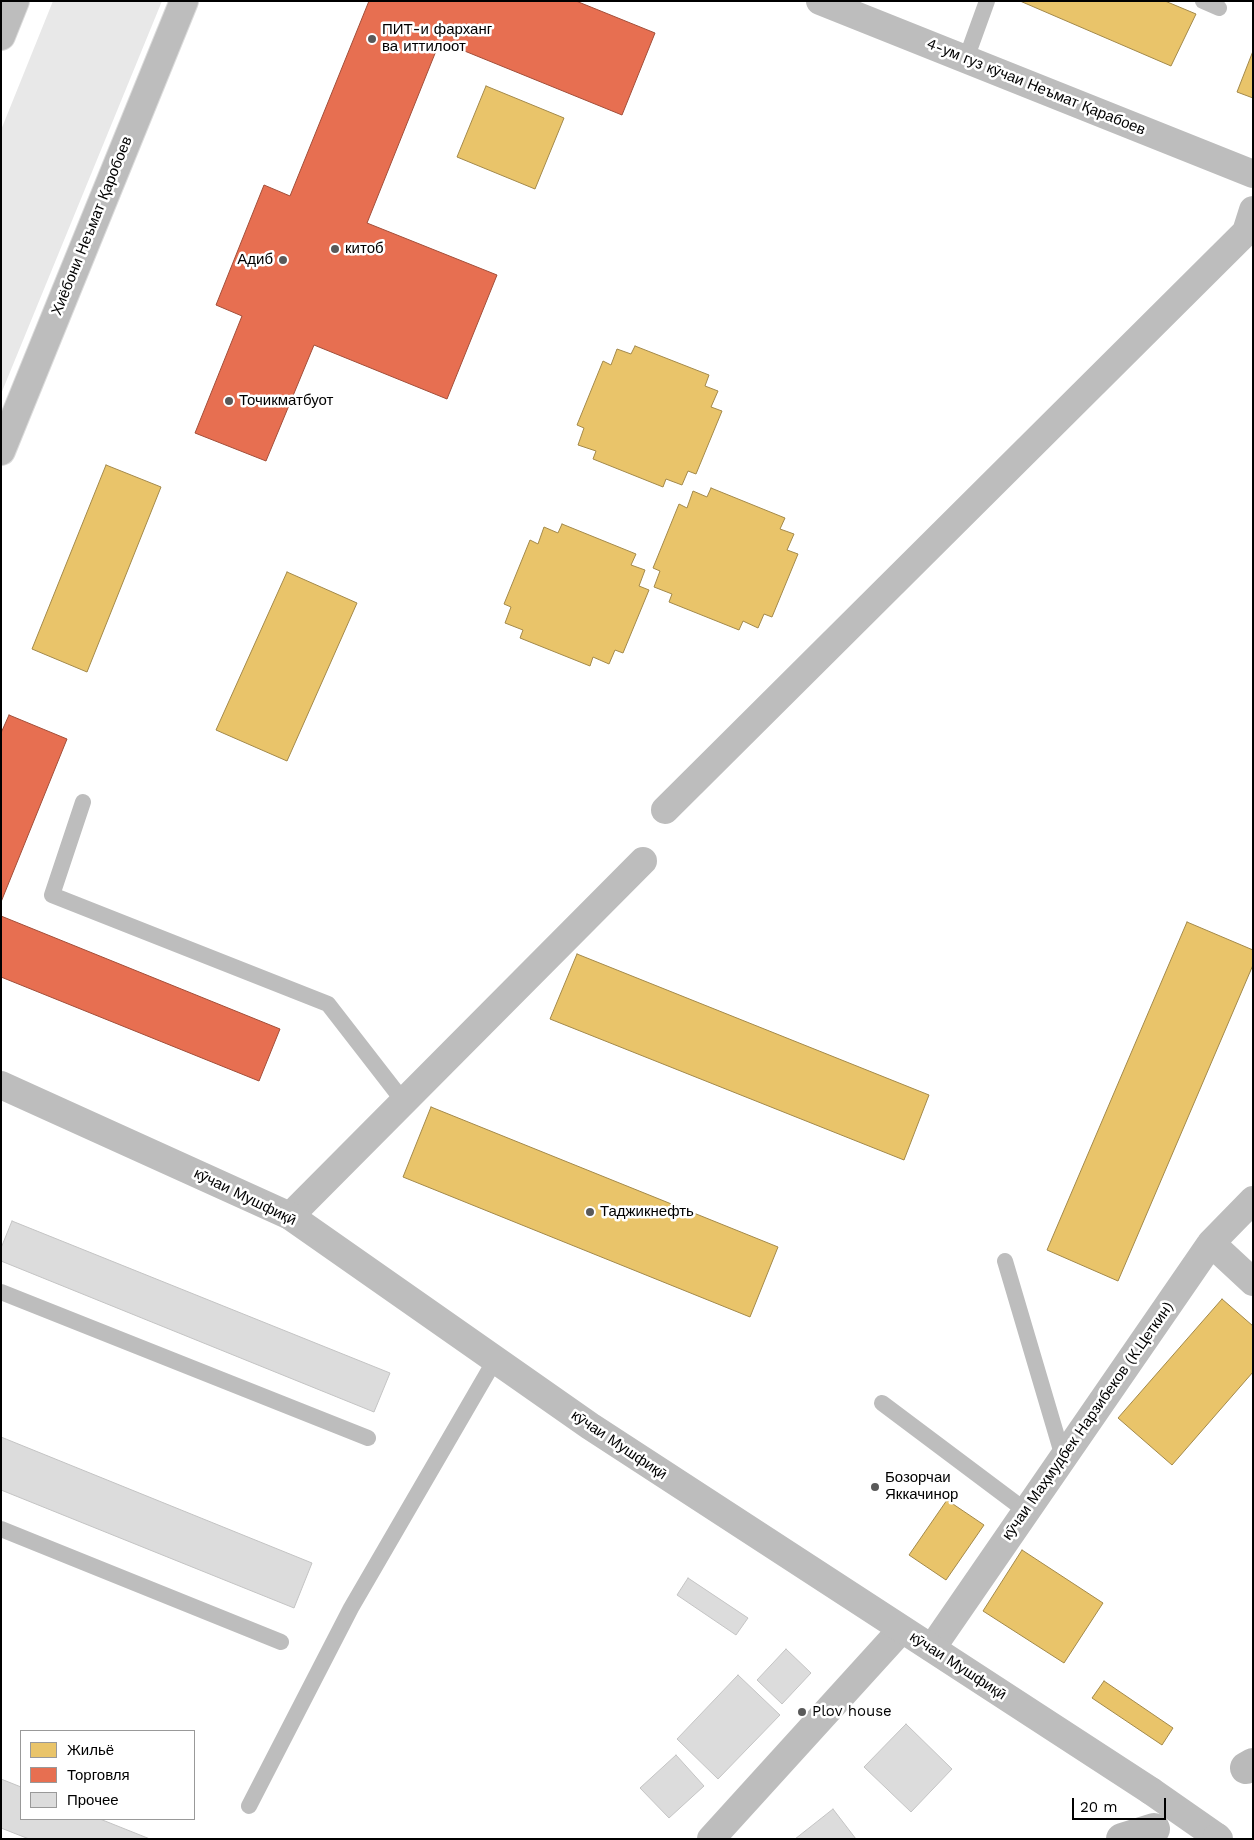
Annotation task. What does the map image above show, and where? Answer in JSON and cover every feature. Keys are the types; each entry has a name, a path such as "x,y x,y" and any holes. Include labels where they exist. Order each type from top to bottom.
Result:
{"main road":[{"path":"1,36 15,1"},
{"name":"Хиёбони Неъмат Қаробоев","path":"1,451 184,1"},
{"name":"4-ум гуз кӯчаи Неъмат Қарабоев","path":"820,1 1253,174"},
{"path":"665,810 1246,232 1253,210"},
{"path":"290,1216 643,861"},
{"name":"кӯчаи Мушфиқӣ","path":"1,1085 290,1216 590,1426 901,1630 932,1648 1152,1791 1218,1838"},
{"name":"кӯчаи Маҳмудбек Нарзибеков (К.Цеткин)","path":"932,1648 1211,1243 1253,1200"},
{"path":"1211,1243 1253,1282"},
{"path":"711,1839 901,1630"}],"lane":[{"path":"966,59 987,1"},
{"path":"1203,1 1219,8"},
{"path":"83,802 52,895 328,1004 404,1102"},
{"path":"1005,1261 1063,1457"},
{"path":"1,1292 368,1438"},
{"path":"249,1806 351,1608 495,1360"},
{"path":"882,1403 1026,1510"},
{"path":"1,1529 281,1642"}],"shaded area":[{"path":"53,1 162,1 1,394 1,130"}],"building: Жильё":[{"path":"1020,1 1165,1 1196,14 1171,66"},
{"path":"1253,51 1253,98 1237,92"},
{"path":"486,86 564,118 535,189 457,157"},
{"path":"635,346 709,375 705,386 718,391 711,407 722,411 696,474 688,471 682,485 666,479 663,487 593,459 596,451 578,445 584,428 577,425 603,361 611,365 617,349 631,354"},
{"path":"106,465 161,487 87,672 32,649"},
{"path":"711,488 785,518 780,529 794,534 787,550 798,554 772,617 764,614 758,628 743,621 739,630 669,602 672,594 654,587 660,571 653,568 679,504 687,508 693,491 707,497"},
{"path":"562,524 636,554 631,565 645,570 639,586 649,590 623,653 615,650 609,664 593,657 590,666 520,638 523,630 505,623 511,607 504,604 530,540 538,544 544,527 558,533"},
{"path":"287,572 357,603 287,761 216,730"},
{"path":"1187,922 1253,950 1253,965 1118,1281 1047,1250"},
{"path":"577,954 929,1095 904,1160 550,1019"},
{"name":"Таджикнефть","path":"431,1107 778,1247 750,1317 403,1177"},
{"path":"1222,1299 1253,1326 1253,1372 1172,1465 1118,1418"},
{"path":"947,1500 984,1525 946,1580 909,1555"},
{"path":"1022,1550 1103,1603 1064,1663 983,1611"},
{"path":"1104,1681 1173,1728 1162,1745 1092,1698"}],"building: Торговля":[{"name":"китоб","path":"369,1 576,1 655,33 622,115 440,41 367,223 497,275 447,399 314,345 266,461 195,433 242,316 216,305 264,185 290,196"},
{"path":"9,715 67,739 1,902 1,733"},
{"path":"1,916 280,1029 259,1081 1,977"}],"building: Прочее":[{"path":"12,1221 390,1373 374,1412 1,1261 1,1248"},
{"path":"1,1437 312,1563 294,1608 1,1490"},
{"path":"688,1578 748,1618 736,1635 677,1595"},
{"path":"786,1649 811,1673 782,1704 757,1680"},
{"path":"738,1675 780,1715 718,1779 677,1739"},
{"path":"906,1724 952,1769 911,1812 864,1767"},
{"path":"676,1755 704,1786 669,1818 640,1788"},
{"path":"1,1779 20,1787 20,1820 102,1820 150,1839 29,1839 1,1828"},
{"path":"833,1809 856,1839 795,1839"}],"waterway":[{"path":"1246,1768 1253,1764"},
{"path":"1122,1839 1154,1829"}],"place":[{"name":"ПИТ-и фарханг ва иттилоот","path":"372,39"},
{"name":"китоб","path":"335,249"},
{"name":"Адиб","path":"283,260"},
{"name":"Точикматбуот","path":"229,401"},
{"name":"Таджикнефть","path":"590,1212"},
{"name":"Бозорчаи Яккачинор","path":"875,1487"},
{"name":"Plov house","path":"802,1712"}]}
